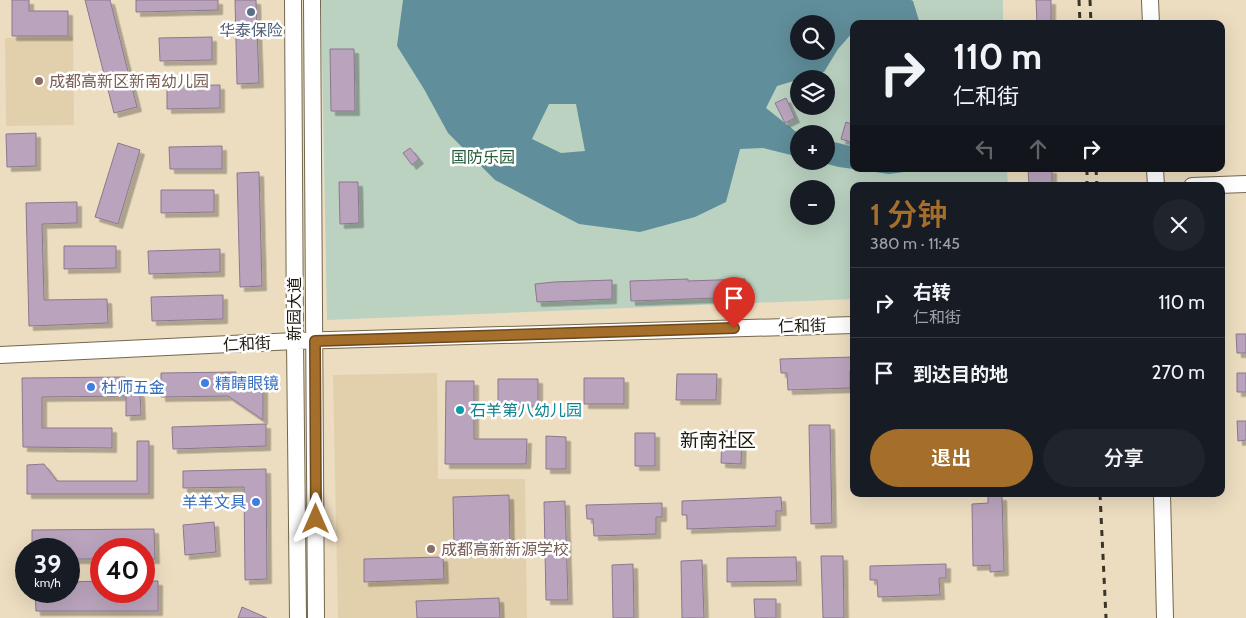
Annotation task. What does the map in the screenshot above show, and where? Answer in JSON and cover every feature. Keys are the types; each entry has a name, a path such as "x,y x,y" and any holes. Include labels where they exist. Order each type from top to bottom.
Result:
{"street":[{"name":"新园大道","path":"293,0 298,618"},
{"name":"新园大道","path":"312,0 316,618"},
{"path":"1150,0 1151,20"},
{"path":"1225,185 1246,184"},
{"name":"仁和街","path":"0,354 315,341 850,325"},
{"path":"1162,497 1165,618"}],"shaded area":[{"name":"成都高新区新南幼儿园","path":"73,36 74,125 6,126 5,38"},
{"name":"成都高新新源学校","path":"437,373 438,479 525,479 527,618 338,618 333,375"}],"green space":[{"name":"国防乐园","path":"321,0 1003,0 1003,20 850,20 850,172 1007,172 1008,182 850,182 850,299 327,320"}],"water":[{"path":"403,0 911,0 913,1 919,20 850,20 850,36 835,54 835,15 790,15 790,60 831,60 825,70 790,70 790,82 777,86 766,108 790,127 790,155 763,148 740,149 726,202 695,217 640,232 579,224 495,180 448,133 424,89 397,46","holes":["549,104 576,104 585,151 561,153 532,139"]},
{"path":"835,142 850,146 850,169 835,166"},
{"path":"875,172 904,172 889,174"}],"building":[{"path":"12,0 29,0 29,11 68,11 68,36 12,36"},
{"path":"85,0 110,0 137,107 114,113"},
{"path":"136,0 218,0 218,10 136,12"},
{"path":"235,0 256,0 259,83 237,84"},
{"path":"1036,0 1051,0 1051,20 1037,20"},
{"path":"212,37 212,60 160,61 159,38"},
{"path":"330,49 354,49 355,111 331,111"},
{"path":"220,85 220,108 167,109 167,86"},
{"path":"786,98 790,107 790,115 794,115 795,118 785,123 775,103"},
{"path":"846,122 850,124 850,142 841,139"},
{"path":"36,133 36,166 7,167 6,134"},
{"path":"118,143 140,150 118,224 95,217"},
{"path":"222,146 222,169 170,169 169,147"},
{"path":"410,148 419,159 412,165 403,153"},
{"path":"259,172 262,286 240,287 237,173"},
{"path":"1028,172 1052,172 1052,182 1029,182"},
{"path":"339,182 358,182 359,223 340,224"},
{"path":"161,190 214,190 214,212 161,213"},
{"path":"77,202 77,223 42,224 44,300 107,299 108,323 29,326 26,203"},
{"path":"64,246 116,246 116,268 64,269"},
{"path":"220,249 220,272 149,274 148,251"},
{"path":"688,279 688,281 745,279 745,297 631,301 630,281"},
{"path":"612,280 612,299 537,302 535,284"},
{"path":"223,295 223,319 152,321 151,297"},
{"path":"1236,334 1246,334 1246,353 1237,353"},
{"path":"850,357 850,388 788,390 787,373 781,373 780,359"},
{"path":"236,372 236,380 263,380 263,420 228,396 161,397 161,373"},
{"path":"1237,373 1246,373 1246,392 1237,392"},
{"path":"677,374 717,374 716,400 676,400"},
{"path":"125,377 140,393 141,415 126,416 126,396 42,397 42,428 112,428 112,448 23,447 22,378"},
{"path":"584,378 624,378 624,404 584,404"},
{"path":"498,379 538,379 538,406 498,406"},
{"name":"石羊第八幼儿园","path":"446,381 474,381 474,439 527,439 526,464 445,464"},
{"path":"1237,421 1246,421 1246,440 1238,441"},
{"path":"266,424 266,446 173,449 172,427"},
{"path":"809,425 830,425 832,523 811,524"},
{"path":"722,431 742,431 741,464 721,463"},
{"path":"635,433 655,433 655,466 635,466"},
{"path":"546,436 566,437 566,469 546,469"},
{"path":"137,441 149,441 149,494 27,494 27,465 44,464 57,481 137,481"},
{"path":"266,469 267,579 245,580 244,487 183,488 183,471"},
{"path":"509,495 510,544 454,546 453,497"},
{"path":"781,497 782,511 776,511 776,526 687,529 687,515 682,515 682,501"},
{"path":"988,497 1002,497 1004,571 990,572 990,565 973,566 972,504 988,503"},
{"path":"565,501 568,600 546,600 544,502"},
{"path":"662,503 662,517 656,517 656,534 594,536 593,519 587,519 586,505"},
{"path":"214,522 216,552 185,555 183,525"},
{"path":"154,529 154,538 90,538 90,559 80,559 80,538 32,538 32,530"},
{"path":"821,556 843,556 844,618 823,618"},
{"path":"443,557 444,579 364,582 364,559"},
{"path":"796,557 797,581 727,582 727,558"},
{"path":"702,560 704,618 682,618 681,561"},
{"path":"633,564 634,618 613,618 612,565"},
{"path":"946,564 946,578 939,578 940,595 878,597 877,580 870,580 870,566"},
{"path":"90,581 90,603 155,603 155,581 158,581 158,611 36,611 36,603 80,603 80,582"},
{"path":"499,598 500,618 417,618 416,601"},
{"path":"754,599 776,599 776,618 755,618"},
{"path":"242,607 267,618 238,618"}],"railway":[{"path":"1079,0 1080,20"},
{"path":"1090,0 1091,20"},
{"path":"1087,172 1087,182"},
{"path":"1096,172 1097,182"},
{"path":"1100,497 1106,618"}],"place":[{"name":"华泰保险","path":"251,12"},
{"name":"成都高新区新南幼儿园","path":"39,81"},
{"name":"精睛眼镜","path":"205,383"},
{"name":"杜师五金","path":"91,387"},
{"name":"石羊第八幼儿园","path":"460,410"},
{"name":"羊羊文具","path":"256,502"},
{"name":"成都高新新源学校","path":"431,549"}],"district":[{"name":"新南社区","path":"718,440"}],"route":[{"path":"316,519 315,341 734,328"}]}
